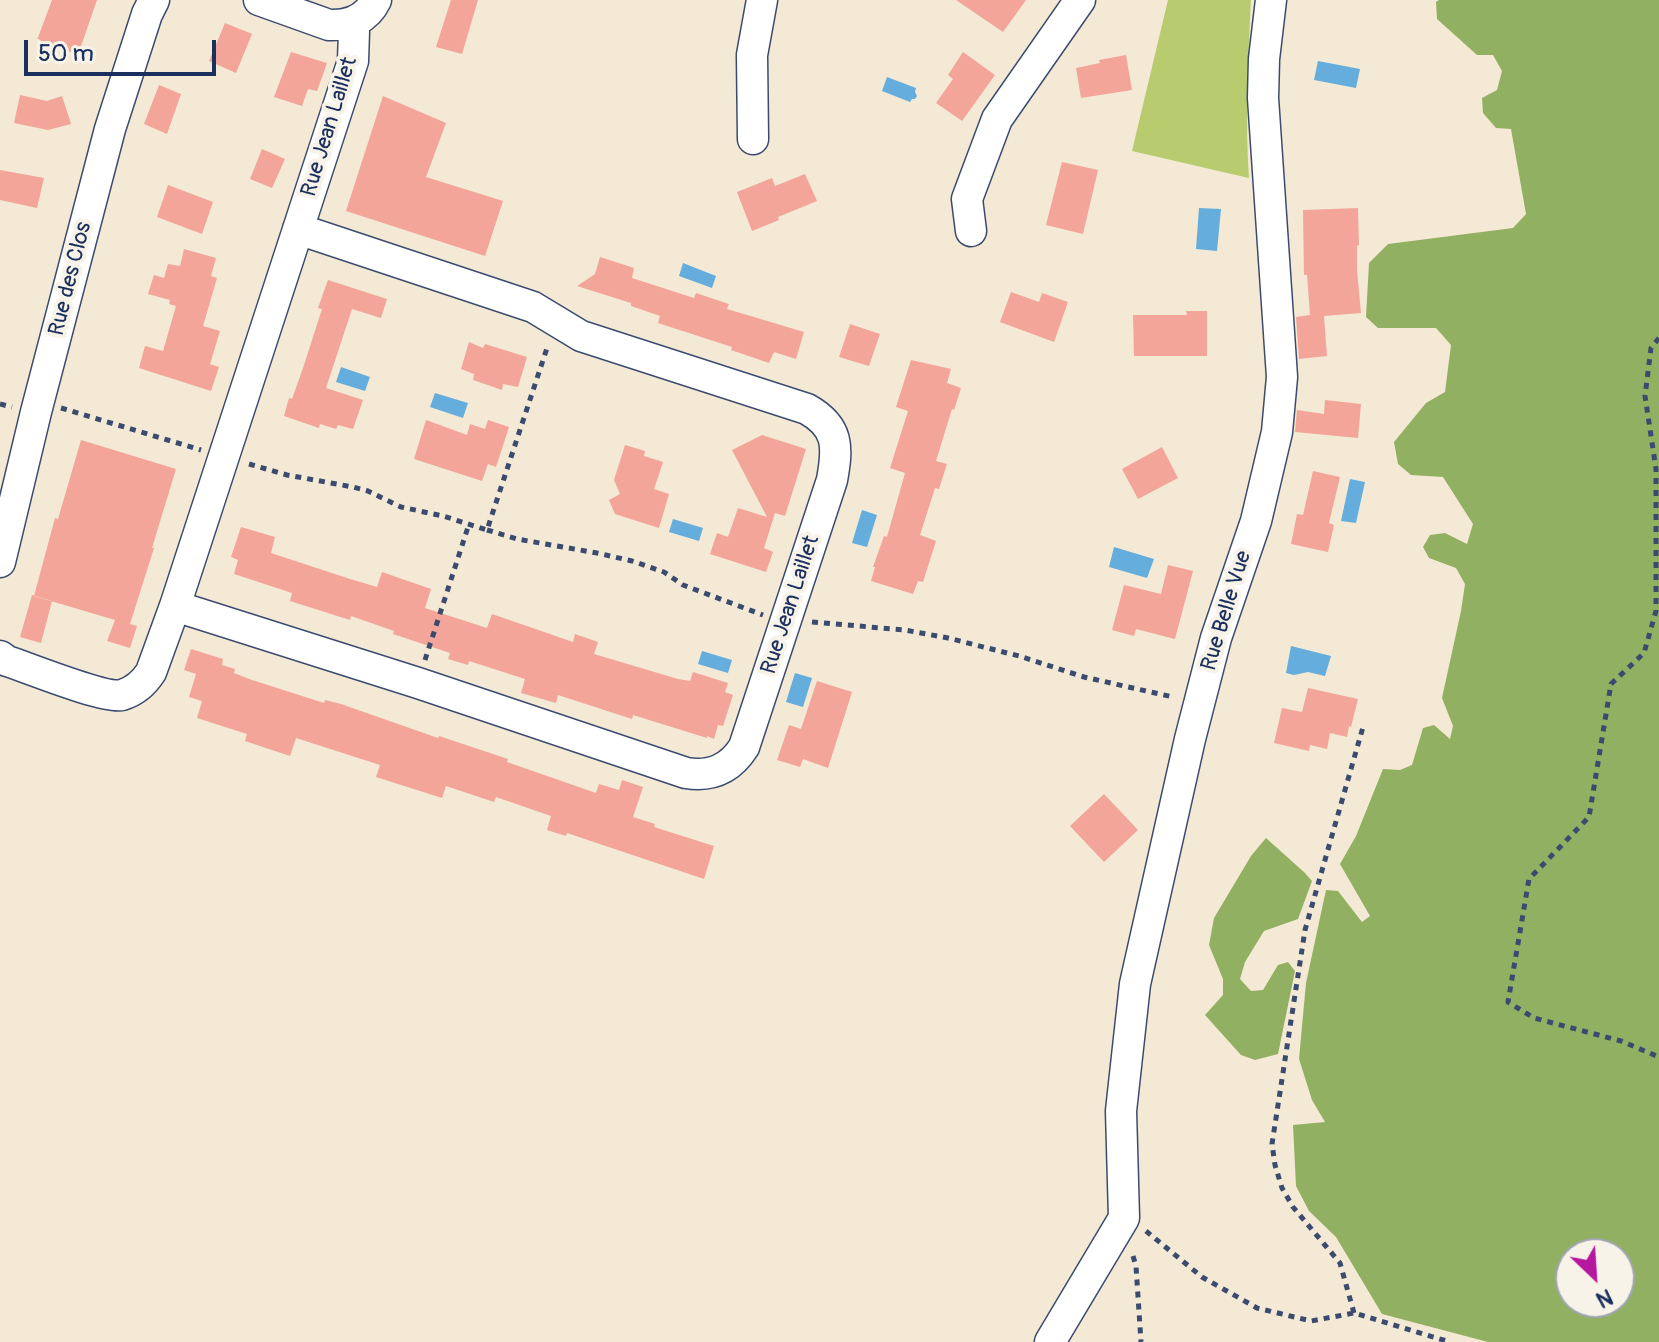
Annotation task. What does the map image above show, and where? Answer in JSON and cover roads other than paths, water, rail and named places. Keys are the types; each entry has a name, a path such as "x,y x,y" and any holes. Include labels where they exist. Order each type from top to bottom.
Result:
{"street":[{"name":"Rue des Clos","path":"0,562 110,129 154,0"},
{"path":"259,0 329,25 341,26 372,9 376,0"},
{"path":"753,139 752,55 762,0"},
{"path":"971,231 967,199 997,119 1080,0"},
{"name":"Rue Belle Vue","path":"1050,1342 1124,1218 1121,1111 1135,984 1190,739 1216,638 1256,521 1281,405 1279,319 1263,98 1271,0"},
{"name":"Rue Jean Laillet","path":"0,656 102,694 120,696 136,689 151,672 353,61 354,31 351,23"},
{"name":"Rue Jean Laillet","path":"175,606 686,773 707,774 737,759 744,747 832,480 836,443 832,430 822,417 807,409 581,336 533,307 298,229"}],"water":[{"path":"1318,61 1360,69 1356,88 1314,80"},
{"path":"887,77 916,88 915,99 910,102 882,91"},
{"path":"1199,208 1221,209 1217,251 1196,249"},
{"path":"683,263 716,276 712,288 679,276"},
{"path":"341,367 370,377 365,391 336,382"},
{"path":"435,393 468,403 463,418 430,407"},
{"path":"1350,479 1365,482 1356,523 1341,521"},
{"path":"862,510 877,515 867,547 852,543"},
{"path":"673,519 703,528 699,541 669,532"},
{"path":"1114,547 1154,559 1147,578 1109,567"},
{"path":"1291,646 1331,656 1325,676 1308,672 1286,673"},
{"path":"702,651 732,660 728,673 698,664"},
{"path":"795,673 812,678 803,707 786,702"}]}
